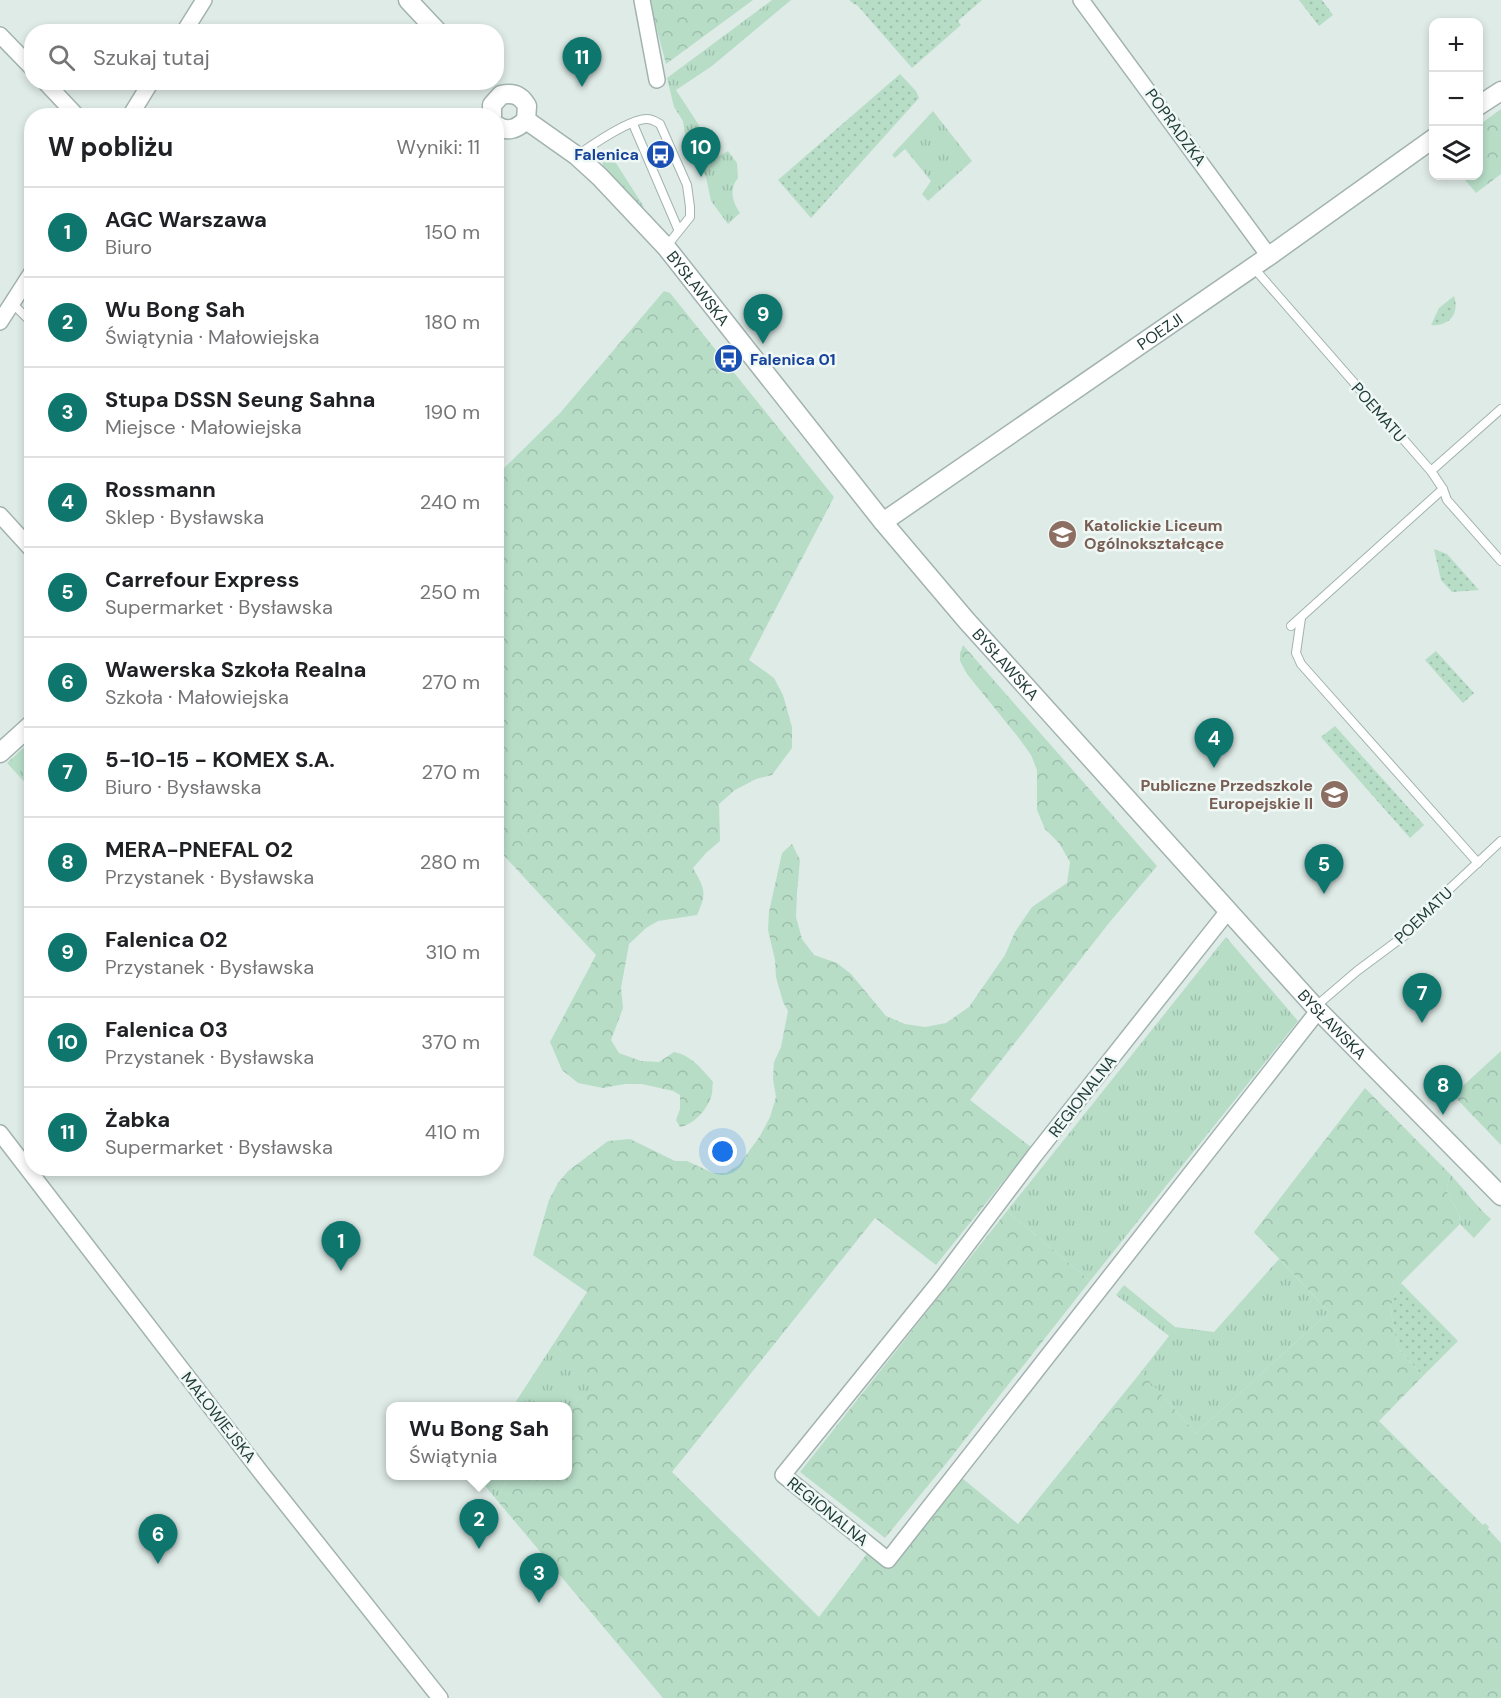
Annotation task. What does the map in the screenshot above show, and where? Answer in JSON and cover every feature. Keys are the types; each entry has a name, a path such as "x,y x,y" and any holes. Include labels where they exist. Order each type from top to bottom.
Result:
{"street":[{"path":"189,24 204,0"},
{"path":"408,0 430,24"},
{"path":"642,0 657,80"},
{"name":"POPRADZKA","path":"1082,0 1269,256"},
{"path":"0,35 24,60"},
{"path":"53,90 69,108"},
{"path":"135,108 146,90"},
{"path":"492,108 495,90"},
{"path":"500,90 513,93 524,100 528,112 526,120 519,127 504,128"},
{"path":"1483,103 1501,90"},
{"name":"BYSŁAWSKA","path":"526,120 577,156 666,247 882,522 966,620 1317,1009 1501,1196"},
{"name":"POEZJI","path":"882,522 1269,256 1429,142"},
{"path":"0,321 24,284"},
{"path":"0,515 24,541"},
{"path":"0,753 24,731"},
{"name":"REGIONALNA","path":"1228,911 1035,1155 940,1281 783,1475 888,1560 1317,1009"},
{"name":"MAŁOWIEJSKA","path":"0,1133 24,1164"},
{"name":"MAŁOWIEJSKA","path":"33,1176 263,1475 440,1698"}],"lane":[{"path":"577,156 599,139 643,119 652,119 660,124 690,195 690,217 678,229 666,247"},
{"path":"633,124 678,229"},
{"name":"POEMATU","path":"1252,266 1431,471 1443,489 1447,500 1501,561"},
{"path":"12,303 24,315"},
{"path":"1431,471 1501,409"},
{"path":"1291,626 1443,489"},
{"path":"1300,618 1296,654 1301,664 1478,863"},
{"name":"POEMATU","path":"1317,1009 1357,971 1408,933 1428,909 1501,842"}],"green space":[{"path":"649,0 753,0 666,64"},
{"path":"772,0 791,0 712,66 676,90 719,156 728,151 737,163 738,178 733,186 733,195 740,213 728,224 711,201 706,177 685,134 683,121 674,107 667,78"},
{"path":"849,0 982,0 958,21 961,25 912,68 857,5"},
{"path":"1299,0 1322,0 1333,15 1319,26"},
{"path":"900,74 916,91 919,98 811,218 778,180"},
{"path":"1501,109 1501,174 1476,193 1465,180 1483,180 1483,122"},
{"path":"933,111 972,161 928,201 922,194 931,181 905,149 895,158 892,155"},
{"path":"605,152 614,160 644,207 642,208 603,166 602,159"},
{"path":"664,291 670,293 834,497 749,660 774,678 783,695 792,727 792,748 772,775 756,779 735,790 719,804 720,841 693,868 703,891 697,915 658,921 646,928 629,944 621,988 623,1008 611,1040 619,1053 641,1061 659,1062 674,1052 686,1056 696,1063 713,1082 712,1095 703,1112 690,1123 680,1127 676,1120 680,1109 680,1095 673,1091 642,1084 603,1088 578,1083 562,1070 550,1042 596,955 504,856 504,468 560,413"},
{"path":"1454,296 1455,308 1452,318 1443,324 1431,325 1439,308"},
{"path":"1434,549 1447,554 1479,590 1452,592 1441,580"},
{"path":"963,645 1157,866 1109,923 970,1100 1031,1147 936,1265 875,1218 672,1472 819,1617 869,1551 889,1567 962,1478 1018,1524 1141,1372 1196,1433 1329,1312 1254,1232 1365,1088 1451,1175 1447,1190 1457,1210 1460,1224 1401,1283 1390,1307 1398,1348 1423,1376 1379,1421 1483,1525 1485,1523 1489,1527 1488,1529 1501,1543 1501,1698 663,1698 496,1499 508,1480 572,1480 572,1408 577,1401 594,1389 554,1343 587,1292 533,1255 549,1200 558,1183 568,1171 608,1141 630,1139 675,1161 687,1161 713,1173 726,1173 739,1165 760,1136 770,1117 776,1097 773,1079 774,1062 781,1047 788,1011 776,977 775,960 768,930 769,912 782,853 792,844 800,860 796,917 802,939 814,955 837,963 851,974 886,1016 905,1024 925,1027 946,1023 969,1007 1005,955 1015,932 1032,907 1067,883 1070,862 1059,843 1045,829 1037,810 1037,770 1031,755 967,674 960,661"},
{"path":"1436,651 1474,693 1463,703 1425,660"},
{"path":"1335,726 1424,825 1410,838 1321,737"},
{"path":"24,747 24,781 7,763"},
{"path":"1226,937 1298,1021 1090,1281 1007,1211"},
{"path":"1501,1051 1501,1145 1453,1095"},
{"path":"1451,1175 1491,1219 1474,1238 1460,1224 1457,1210 1448,1195"},
{"path":"1007,1211 1090,1281 885,1538 800,1472"},
{"path":"1279,1259 1329,1312 1196,1433 1141,1372 1169,1336 1116,1295 1124,1285 1175,1327 1214,1332"},
{"path":"1401,1283 1458,1341 1423,1376 1398,1348 1390,1307"},
{"path":"554,1343 595,1389 577,1401 572,1408 572,1402 516,1402"},
{"path":"480,1480 508,1480 496,1499"}],"place":[{"name":"Żabka","path":"582,87"},
{"name":"Falenica","path":"660,154"},
{"name":"Falenica 03","path":"701,177"},
{"name":"Falenica 02","path":"763,344"},
{"name":"Falenica 01","path":"729,359"},
{"name":"Katolickie Liceum Ogólnokształcące","path":"1063,534"},
{"name":"Rossmann","path":"1214,768"},
{"name":"Publiczne Przedszkole Europejskie II","path":"1334,794"},
{"name":"Carrefour Express","path":"1324,894"},
{"name":"5-10-15 - KOMEX S.A.","path":"1422,1023"},
{"name":"MERA-PNEFAL 02","path":"1443,1115"},
{"name":"AGC Warszawa","path":"341,1271"},
{"name":"Wu Bong Sah","path":"479,1549"},
{"name":"Wawerska Szkoła Realna","path":"158,1564"},
{"name":"Stupa DSSN Seung Sahna","path":"539,1603"}]}
